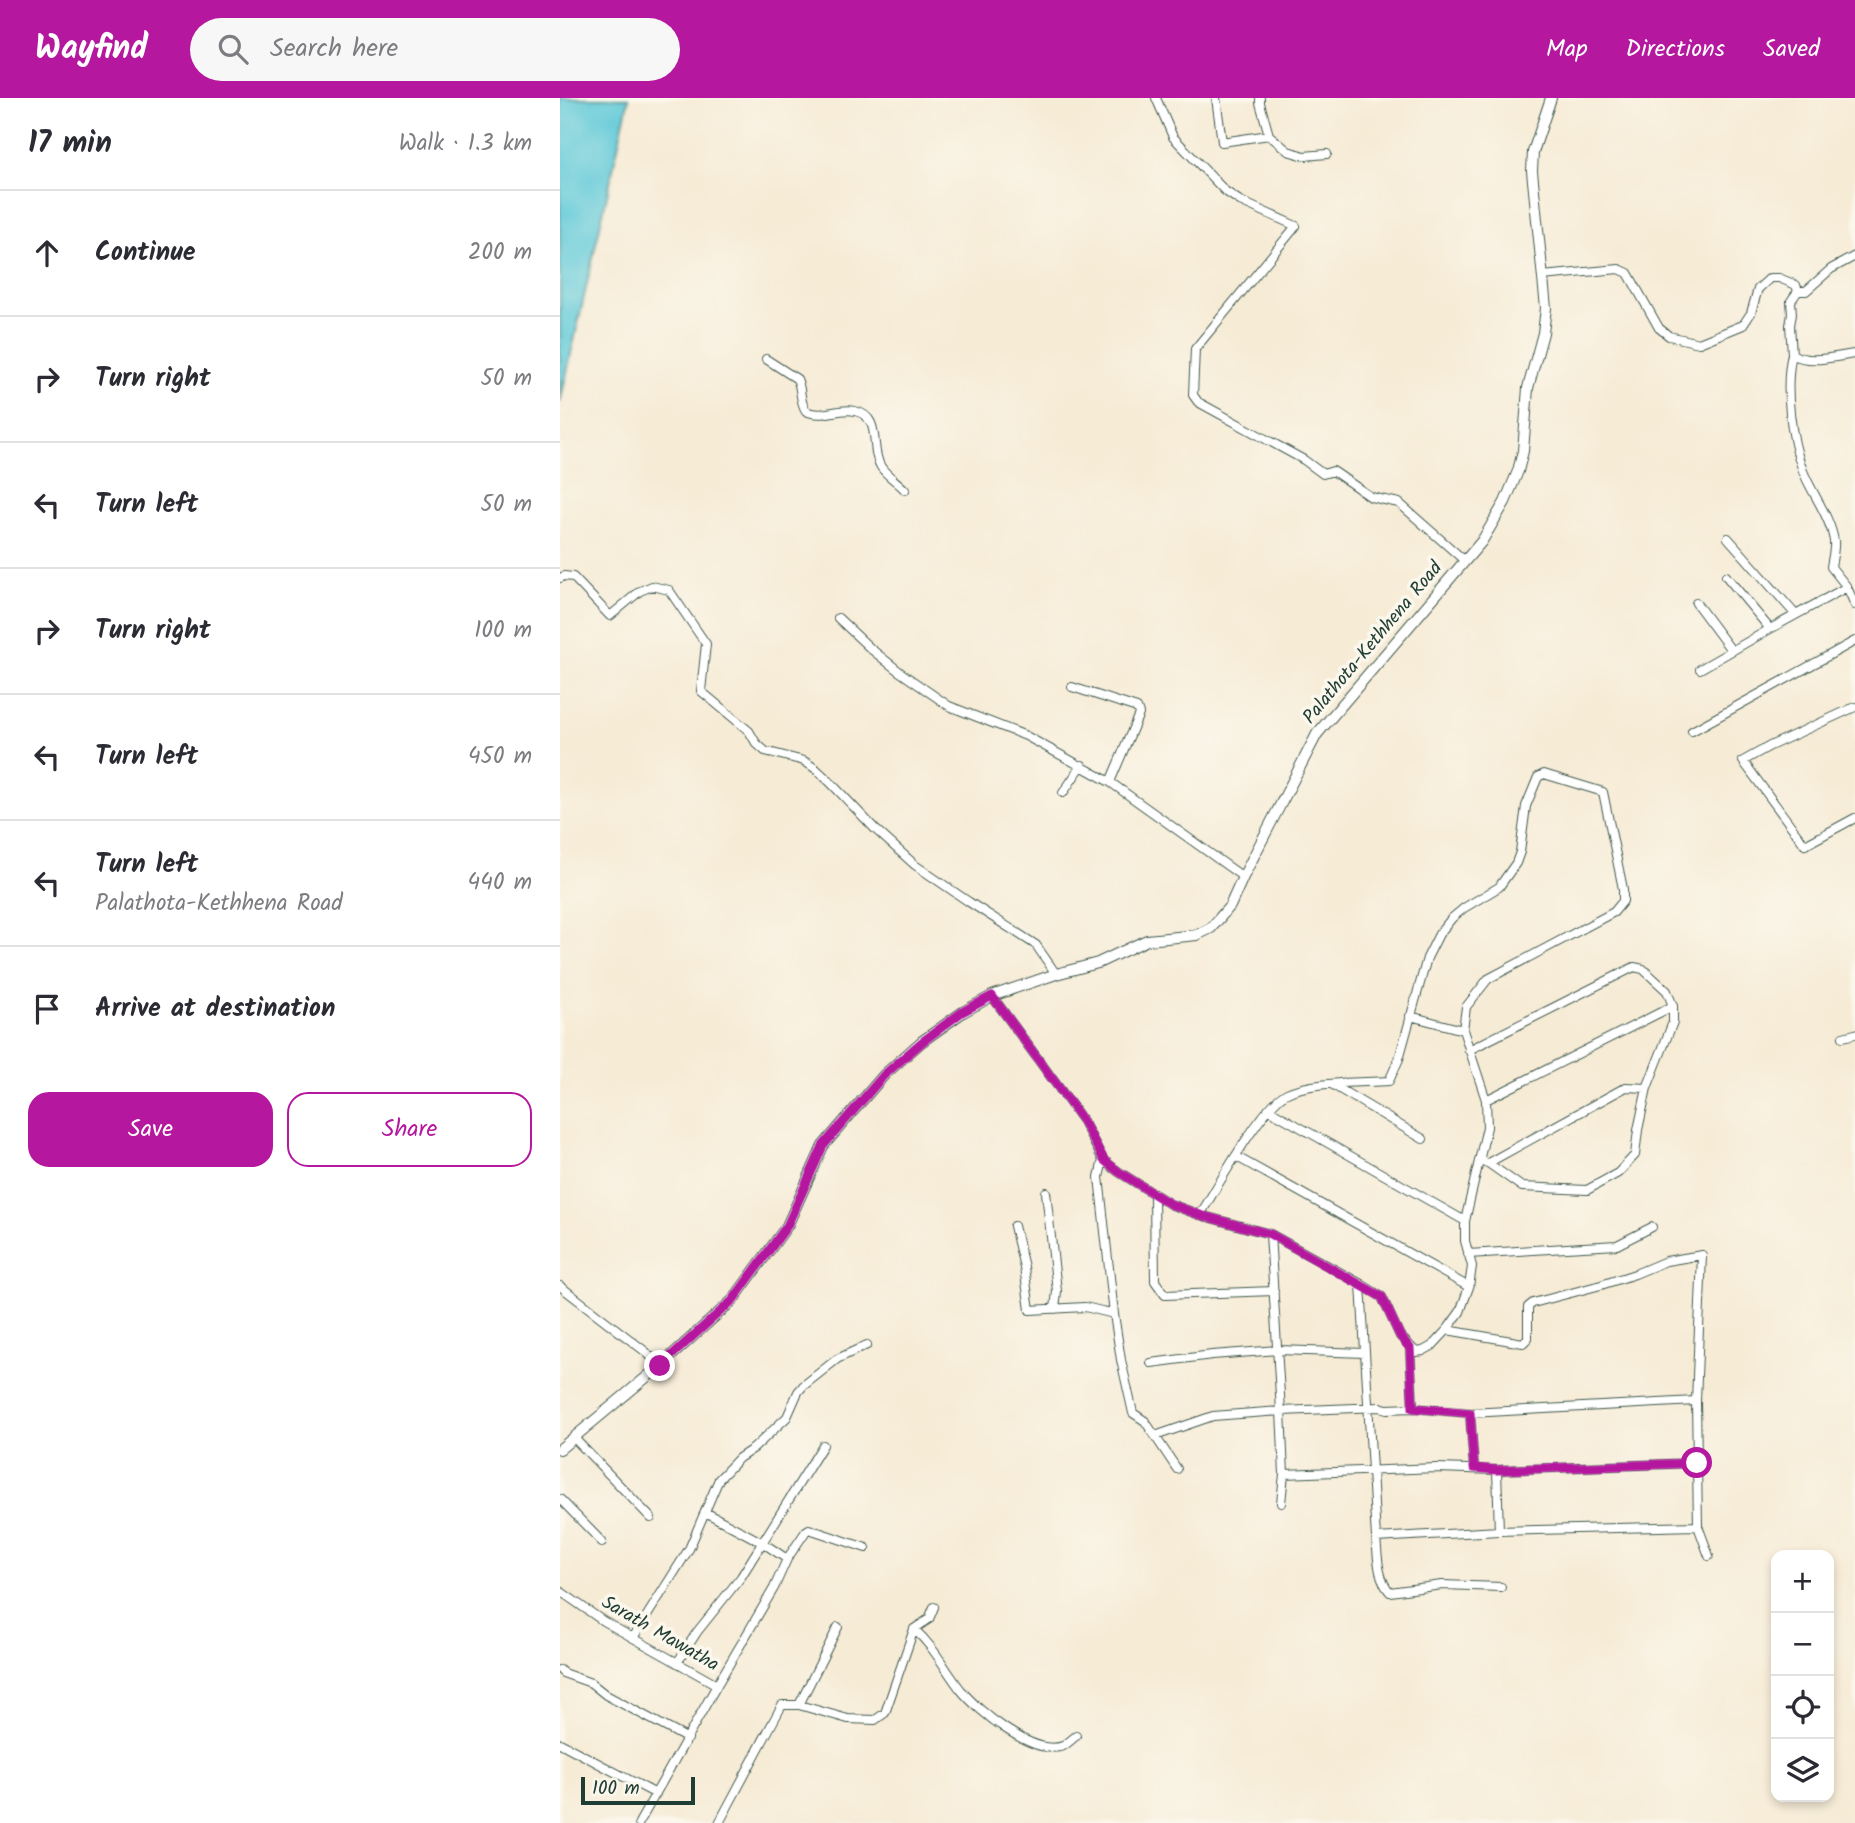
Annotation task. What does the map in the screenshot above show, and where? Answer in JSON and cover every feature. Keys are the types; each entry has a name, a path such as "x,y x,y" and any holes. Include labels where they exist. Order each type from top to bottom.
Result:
{"street":[{"path":"1156,98 1173,137 1217,184 1240,201 1296,226 1195,349 1193,395 1198,402 1304,460 1323,474 1333,471 1371,497 1399,503 1465,561"},
{"path":"1216,98 1222,142 1269,135"},
{"path":"1260,98 1269,135 1287,151 1304,156 1327,154"},
{"name":"Palathota-Kethhena Road","path":"560,1450 733,1300 787,1226 823,1146 884,1075 932,1035 962,1012 992,996 1098,963 1147,940 1197,935 1211,928 1230,906 1317,734 1482,541 1497,517 1518,471 1523,451 1528,388 1543,333 1545,296 1532,171 1533,152 1551,98"},
{"path":"1798,291 1806,291 1831,269 1855,256"},
{"path":"1542,276 1619,270 1628,273 1660,328 1669,336 1699,343 1744,325 1751,313 1758,289 1770,278 1779,278 1796,285 1798,291"},
{"path":"1798,291 1791,301 1792,354 1788,397 1798,453 1804,473 1830,526 1834,543 1831,568 1847,587 1855,605"},
{"path":"1792,354 1799,358 1813,359 1855,354"},
{"path":"766,359 797,379 801,404 810,414 826,415 851,410 867,416 873,426 875,452 882,469 905,490"},
{"path":"1728,538 1795,614"},
{"path":"1726,576 1770,629"},
{"path":"560,578 573,577 610,616 640,591 652,586 669,590 706,644 701,691 749,731 765,751 804,761 816,769 915,865 1036,945 1056,974"},
{"path":"1700,669 1847,587"},
{"path":"1696,603 1731,650"},
{"path":"838,618 900,672 949,706 1026,736 1082,765 1243,877"},
{"path":"1692,731 1855,641"},
{"path":"1072,687 1137,708 1139,714 1110,782"},
{"path":"1855,707 1743,761 1805,845 1855,818"},
{"path":"1063,793 1082,765"},
{"path":"992,996 1083,1121 1104,1160 1170,1204 1200,1215 1270,1234 1361,1284 1382,1297 1400,1336 1410,1348 1416,1352 1423,1351 1432,1346 1460,1312 1469,1287 1472,1266 1465,1241 1465,1221 1484,1162 1487,1126 1486,1100 1463,1030 1466,1007 1488,979 1614,912 1623,901 1603,792 1544,774 1538,777 1526,806 1516,863 1499,887 1452,918 1439,934 1427,958 1399,1059 1389,1081 1333,1084 1285,1093 1268,1109 1200,1215"},
{"path":"1469,1050 1634,967 1643,969 1667,991 1673,1006 1673,1022 1647,1088 1635,1155 1618,1172 1587,1191 1522,1187 1484,1162"},
{"path":"1486,1100 1673,1006"},
{"path":"1410,1016 1463,1030"},
{"path":"1843,1037 1855,1034"},
{"path":"1333,1084 1423,1139"},
{"path":"1484,1162 1626,1087 1647,1088"},
{"path":"1268,1109 1465,1221"},
{"path":"1237,1157 1469,1287"},
{"path":"1104,1160 1098,1177 1114,1314 1133,1413 1145,1421 1177,1469"},
{"path":"1046,1192 1056,1291 1055,1309"},
{"path":"1154,1193 1155,1281 1165,1296 1274,1291"},
{"path":"1014,1226 1024,1267 1030,1310 1085,1307 1114,1314"},
{"path":"1468,1254 1617,1245 1652,1227"},
{"path":"1270,1234 1284,1474 1281,1503"},
{"path":"1447,1330 1523,1343 1528,1338 1528,1307 1533,1303 1613,1282 1666,1261 1702,1255 1696,1401 1698,1526 1709,1556"},
{"path":"1361,1284 1376,1538 1385,1587 1390,1592 1442,1585 1501,1587"},
{"path":"560,1286 646,1352 660,1366"},
{"path":"633,1638 689,1549 719,1479 787,1417 803,1386 837,1359 867,1345"},
{"path":"1410,1348 1413,1408"},
{"path":"1152,1363 1212,1354 1278,1350 1365,1353"},
{"path":"1155,1436 1213,1416 1281,1411 1413,1408 1470,1413 1696,1401"},
{"path":"1470,1413 1474,1468"},
{"path":"574,1438 651,1518"},
{"path":"677,1663 697,1632 741,1577 823,1445"},
{"path":"1284,1474 1697,1463"},
{"path":"1497,1470 1499,1531"},
{"path":"560,1499 602,1542"},
{"path":"705,1513 763,1543 787,1559"},
{"path":"1376,1538 1499,1531 1698,1526"},
{"path":"717,1685 774,1588 787,1559 806,1531 809,1529 866,1548"},
{"name":"Sarath Mawatha","path":"560,1591 603,1621 717,1685 639,1823"},
{"path":"719,1823 782,1705 799,1705 848,1719 875,1720 885,1713 914,1629 929,1619 933,1606"},
{"path":"799,1705 838,1627"},
{"path":"914,1629 929,1642 961,1690 1009,1732 1043,1747 1062,1746 1076,1736"},
{"path":"560,1670 591,1683 606,1695 688,1739"},
{"path":"560,1743 656,1794"}],"water":[{"path":"560,98 629,98 560,403"}],"route":[{"path":"660,1366 733,1300 787,1226 823,1146 884,1075 962,1012 992,996 1083,1121 1104,1160 1119,1172 1170,1204 1270,1234 1382,1297 1400,1336 1410,1348 1413,1408 1470,1413 1474,1468 1497,1470 1697,1463"}]}
